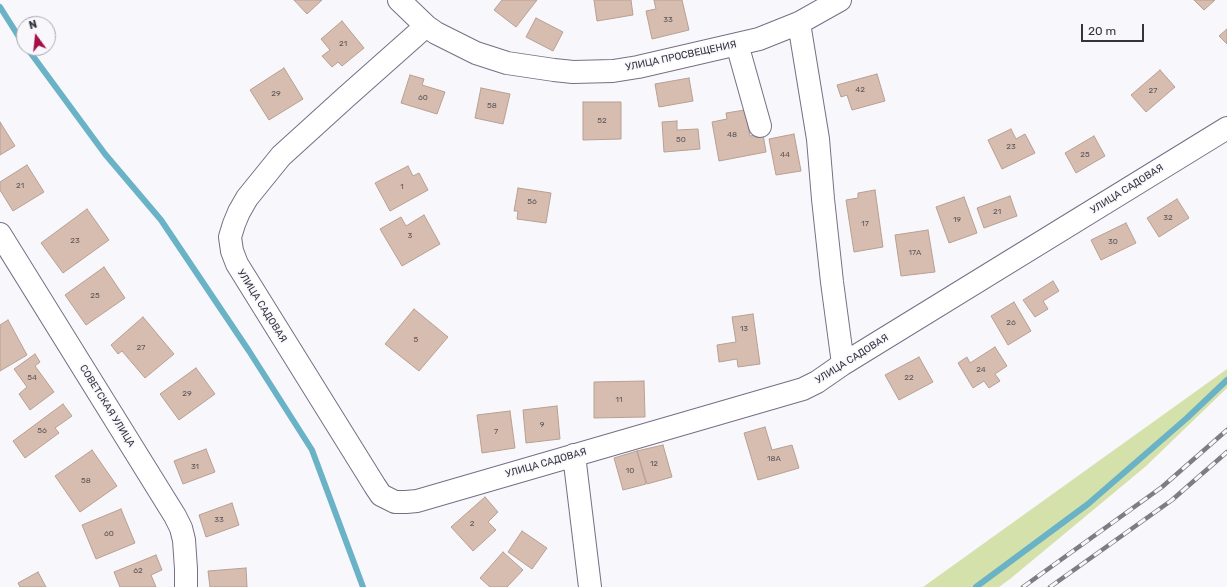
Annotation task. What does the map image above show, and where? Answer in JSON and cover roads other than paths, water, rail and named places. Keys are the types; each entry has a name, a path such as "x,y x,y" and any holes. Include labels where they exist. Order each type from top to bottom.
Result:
{"street":[{"name":"УЛИЦА ПРОСВЕЩЕНИЯ","path":"399,0 426,26 436,33 476,53 513,64 573,72 613,71 638,67 759,39 799,24 840,0"},
{"path":"799,24 818,139 831,275 843,364"},
{"name":"УЛИЦА САДОВАЯ","path":"426,26 281,156 247,198 236,218 230,237 232,251 237,264 378,491 389,500 396,502 417,501 803,388 817,382 843,364 1227,128"},
{"path":"737,44 760,126"},
{"name":"СОВЕТСКАЯ УЛИЦА","path":"0,234 175,516 181,528 184,540 186,587"},
{"path":"574,455 590,587"}],"waterway":[{"path":"0,7 16,32"},
{"path":"33,56 105,154 161,220 249,351 312,450 363,587"},
{"path":"976,587 1088,504 1187,418 1227,380"}],"railway":[{"path":"1023,587 1162,487 1227,430"},
{"path":"1050,587 1172,500 1227,452"}]}
